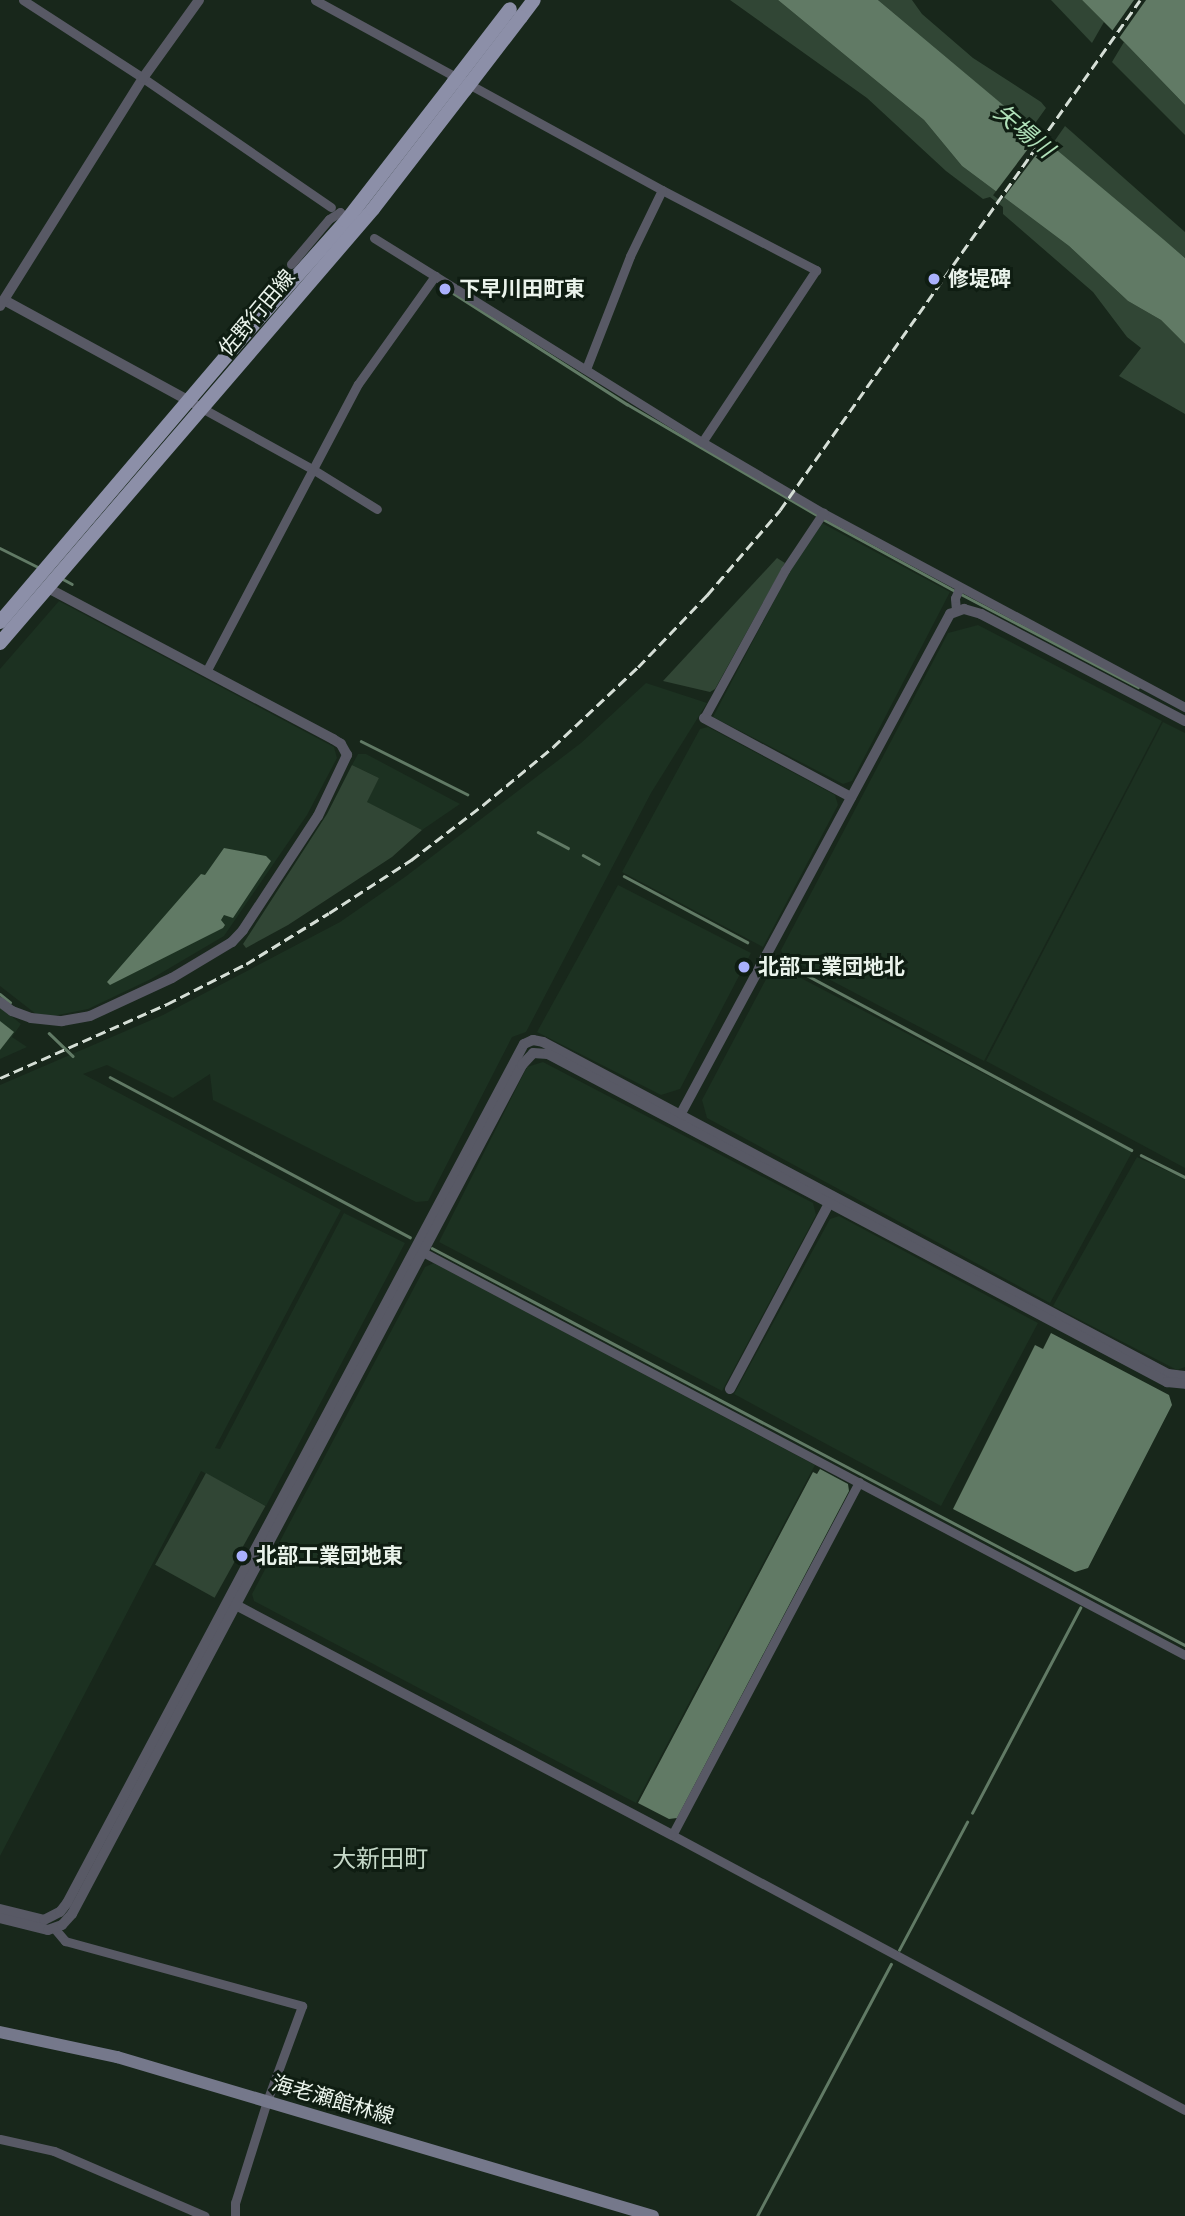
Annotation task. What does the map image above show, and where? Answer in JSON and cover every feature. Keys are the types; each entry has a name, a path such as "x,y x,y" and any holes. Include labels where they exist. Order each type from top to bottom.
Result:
{"main road":[{"name":"佐野行田線","path":"0,643 373,209 516,8 534,0"},
{"name":"佐野行田線","path":"0,622 189,401 337,215 459,87"},
{"name":"海老瀬館林線","path":"0,2032 117,2057 653,2216"}],"street":[{"path":"23,0 291,179 337,215 291,264"},
{"path":"199,0 143,78 1,301 314,470 377,509"},
{"path":"315,0 662,190 816,270 702,442"},
{"path":"586,369 630,256 662,190"},
{"path":"374,238 702,442 823,513 960,589 1185,706"},
{"path":"207,670 358,384 435,276"},
{"path":"823,513 785,570 704,718 851,797"},
{"path":"0,1002 12,1012 31,1018 75,1020 124,1002 221,950 243,930 318,817 346,760 341,744 48,587"},
{"path":"956,610 955,598 960,589"},
{"path":"678,1118 945,619 956,610 981,614 1185,720"},
{"path":"0,1918 38,1929 55,1929 72,1914 524,1044 533,1040 543,1042 678,1118 831,1199 1168,1374 1185,1377"},
{"path":"831,1199 1167,1382 1185,1384"},
{"path":"730,1389 831,1199"},
{"path":"419,1250 1185,1655"},
{"path":"672,1835 859,1482"},
{"path":"232,1603 1185,2110"},
{"path":"0,1909 44,1920 60,1912 232,1603"},
{"path":"55,1929 65,1941 302,2006 234,2203 235,2216"},
{"path":"0,2139 54,2151 205,2216"}],"shaded area":[{"path":"730,0 778,0 924,120 962,166 1069,246 1128,301 1161,320 1185,344 1185,414 1119,376 1141,348 1127,337 1093,292 1003,214 1003,207 990,197 983,199 946,171 867,98"},
{"path":"878,0 912,0 922,14 973,58 1041,102 1046,108 1031,129"},
{"path":"1051,0 1082,0 1104,22 1092,43"},
{"path":"1124,42 1185,105 1185,135 1112,62"},
{"path":"1065,126 1185,232 1185,258 1051,146"},
{"path":"820,522 950,592 852,781 843,784 713,717 793,565"},
{"path":"777,558 785,563 715,689 710,692 663,681"},
{"path":"59,601 334,747 337,758 307,815 224,936 151,979 88,1009 53,1016 36,1014 0,986 0,669"},
{"path":"978,625 1162,721 984,1061 783,955 781,950 948,633"},
{"path":"646,683 707,703 651,793 526,1032 512,1037 428,1201 416,1202 213,1100 210,1074 173,1098 107,1065 83,1074 341,1210 215,1448 220,1449 344,1213 405,1243 266,1506 201,1471 0,1856 0,1085 163,1015 340,922 405,877 581,743"},
{"path":"1163,722 1185,733 1185,1168 986,1061"},
{"path":"708,727 835,795 838,805 763,947 622,872 700,729"},
{"path":"358,754 366,754 460,804 422,830 366,802 379,778 352,765"},
{"path":"352,765 379,778 367,802 422,830 392,857 288,925 246,948 243,944 327,814"},
{"path":"618,885 751,953 680,1089 661,1095 537,1032"},
{"path":"774,964 1130,1150 1131,1154 1050,1303 707,1118 702,1100"},
{"path":"0,1007 21,1024 12,1037 27,1047 0,1059"},
{"path":"543,1062 813,1203 816,1215 722,1391 439,1242 527,1067"},
{"path":"1137,1157 1185,1179 1185,1367 1177,1370 1053,1306"},
{"path":"839,1216 1038,1323 941,1506 734,1394 830,1219"},
{"path":"434,1263 815,1465 636,1803 254,1601 252,1594 425,1267"},
{"path":"206,1473 265,1506 215,1598 155,1565"}],"water":[{"name":"矢場川","path":"778,0 878,0 1163,239 1185,258 1185,344 1161,320 1128,301 1069,246 962,166 924,120"},
{"path":"1082,0 1185,0 1185,105 1124,42"},
{"path":"224,848 266,856 271,861 233,918 224,915 221,920 225,925 223,928 110,985 107,982 201,874 205,875"},
{"path":"0,1021 14,1032 0,1050"},
{"path":"1051,1333 1169,1395 1172,1405 1088,1568 1075,1572 953,1509 1035,1345 1043,1349"},
{"path":"820,1469 848,1484 849,1491 677,1818 669,1819 638,1803 813,1472 817,1474"}],"pier":[{"path":"1134,0 1146,0 1117,41 1110,34"},
{"path":"1040,133 1048,139 1001,201 993,195"}],"waterway":[{"path":"450,291 627,404 817,515"},
{"path":"823,519 955,591"},
{"path":"0,548 38,567"},
{"path":"63,579 72,584"},
{"path":"961,594 1138,687"},
{"path":"361,741 467,794"},
{"path":"538,832 568,848"},
{"path":"583,855 599,864"},
{"path":"624,876 747,942"},
{"path":"788,965 1131,1150"},
{"path":"0,994 10,1002"},
{"path":"49,1033 73,1056"},
{"path":"110,1077 410,1237"},
{"path":"1141,1155 1185,1177"},
{"path":"432,1248 1185,1645"},
{"path":"972,1813 1080,1608"},
{"path":"899,1950 967,1822"},
{"path":"757,2216 891,1964"}],"railway":[{"path":"0,1078 167,1004 246,964 329,913 411,860 483,805 553,747 638,667 707,595 780,510 1140,0"}],"place":[{"name":"修堤碑","path":"934,279"},
{"name":"下早川田町東","path":"445,289"},
{"name":"北部工業団地北","path":"744,967"},
{"name":"北部工業団地東","path":"242,1556"}],"district":[{"name":"大新田町","path":"380,1859"}]}
